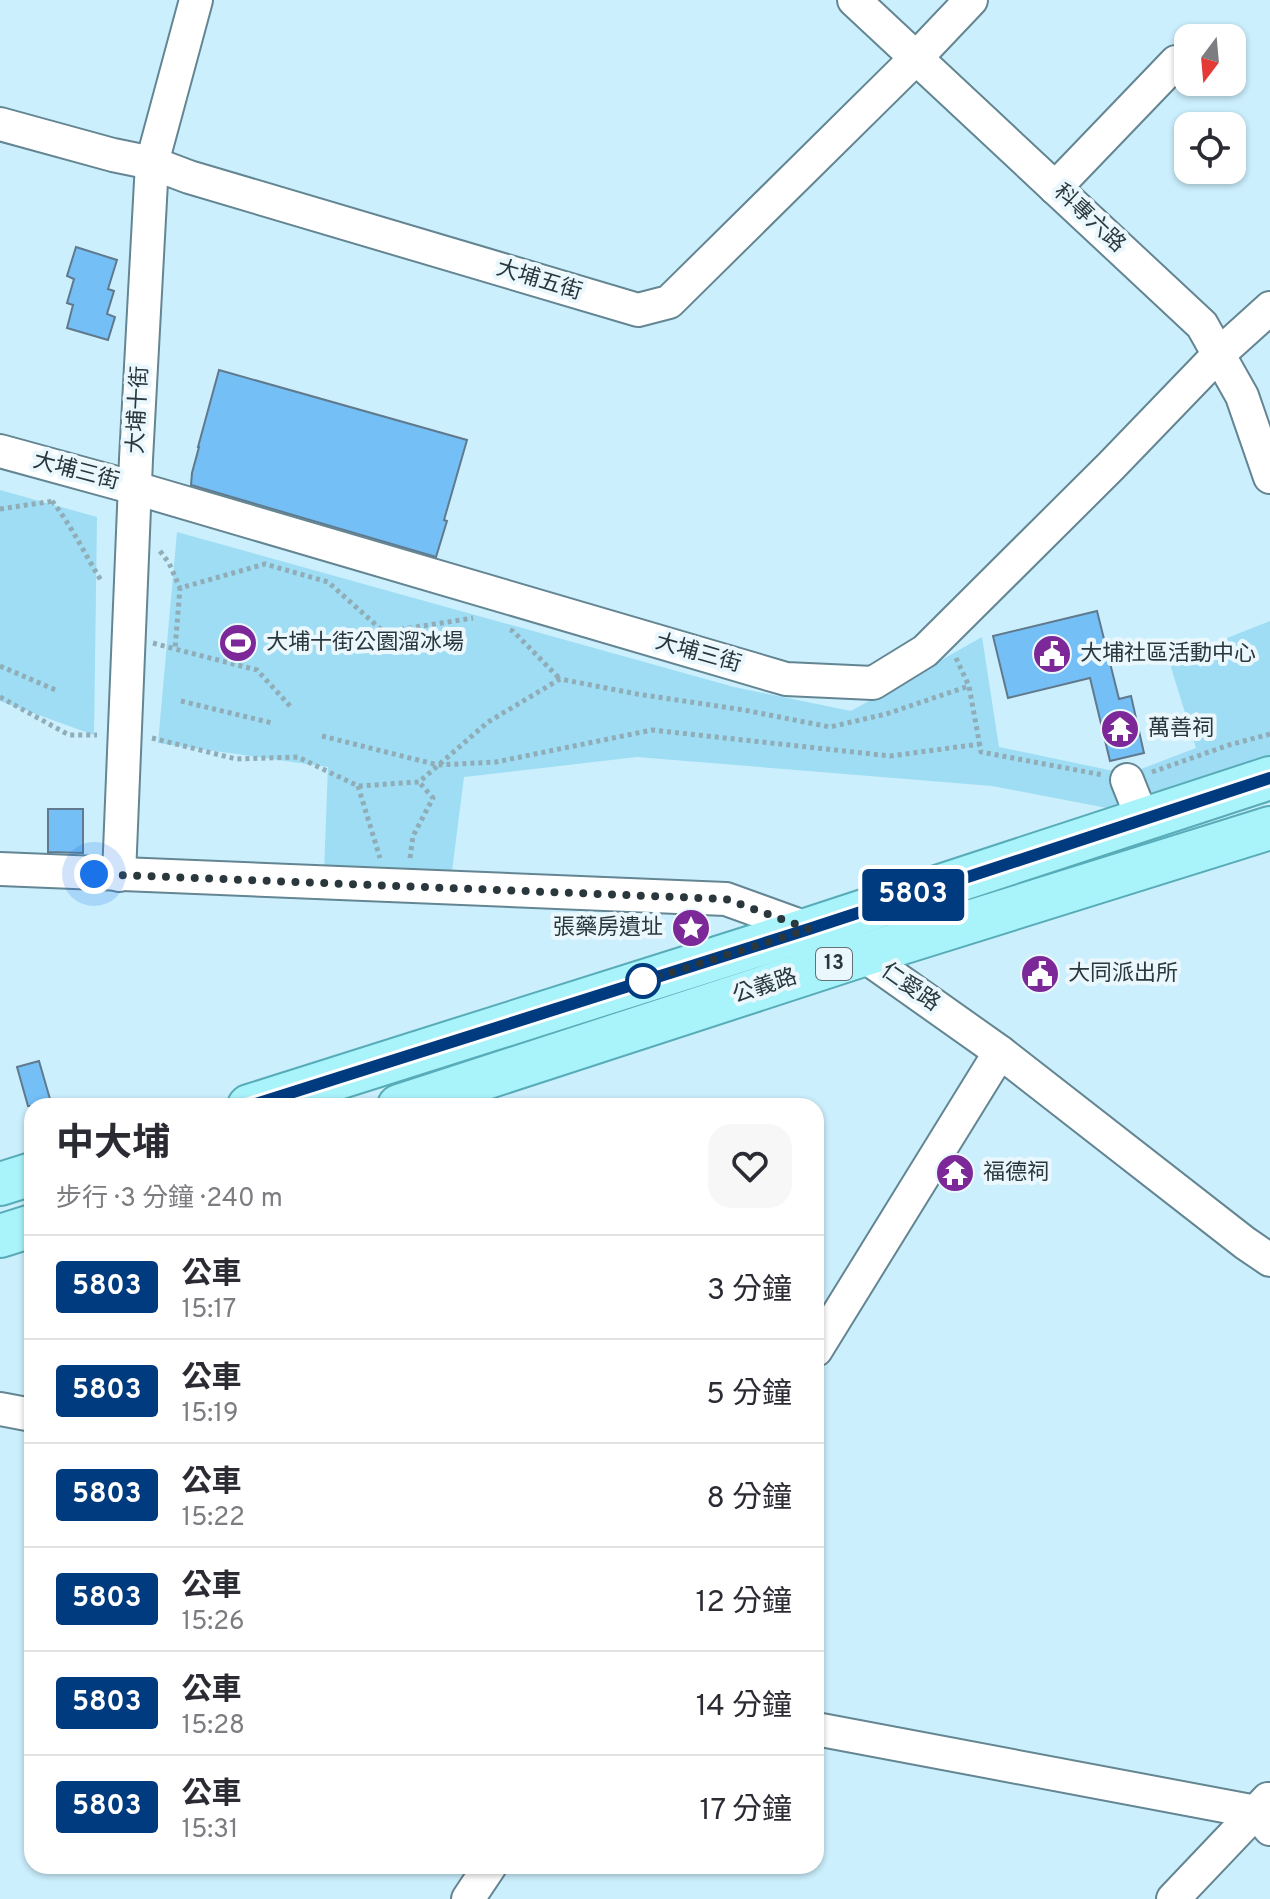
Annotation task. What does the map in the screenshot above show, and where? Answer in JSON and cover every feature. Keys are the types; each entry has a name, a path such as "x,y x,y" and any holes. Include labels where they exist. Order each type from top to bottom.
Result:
{"main road":[{"name":"公義路","path":"274,1098 809,929 1270,778"},
{"name":"公義路","path":"424,1098 863,955 1270,828"},
{"path":"0,1184 24,1176"},
{"path":"0,1236 24,1228"}],"street":[{"name":"大埔十街","path":"119,875 152,163 196,0"},
{"name":"科專六路","path":"854,0 1202,325 1242,396 1270,477"},
{"name":"大埔五街","path":"0,124 152,163 189,177 638,310 669,302 971,0"},
{"path":"1055,188 1174,64"},
{"name":"大埔三街","path":"0,451 786,679 873,683 925,651 1218,355 1270,308"},
{"path":"1127,780 1143,820"},
{"name":"仁愛路","path":"0,869 726,899 809,929 863,955 1000,1052 1270,1260"},
{"path":"824,1337 1000,1052"},
{"path":"0,1409 24,1414"},
{"path":"824,1730 1265,1813"},
{"path":"1173,1899 1265,1813"},
{"path":"468,1899 485,1874"}],"path":[{"path":"0,509 65,498"},
{"path":"52,501 65,516 103,582"},
{"path":"160,551 180,588 175,649"},
{"path":"180,588 265,564 328,582 384,632 473,618 486,622"},
{"path":"500,627 513,631 560,679 830,727 886,714 969,686 981,752 1127,780 1270,734"},
{"path":"153,643 257,670 290,706"},
{"path":"0,666 58,691"},
{"path":"148,736 236,759 298,757 358,786 419,782 488,722 560,679"},
{"path":"0,697 69,735 106,736"},
{"path":"181,701 272,723"},
{"path":"322,736 438,765 496,762 652,730 890,756 980,744"},
{"path":"408,871 413,836 433,798 419,782"},
{"path":"358,786 384,871"}],"shaded area":[{"path":"0,490 97,517 94,735 0,701"},
{"path":"177,532 734,687 851,711 982,637 999,747 1128,774 1196,748 1169,661 1270,621 1270,761 1117,810 992,786 637,757 464,777 452,871 324,872 328,767 158,743"}],"building":[{"path":"76,247 117,260 108,289 114,291 107,314 115,317 108,340 67,328 73,305 67,303 74,279 67,276"},
{"path":"219,370 467,440 436,557 191,485"},
{"name":"大埔社區活動中心","path":"1097,611 1119,699 1131,696 1144,753 1110,761 1090,678 1008,698 993,636"},
{"path":"48,809 83,809 83,853 48,852"},
{"path":"39,1061 50,1098 26,1098 17,1067"}],"bus line":[{"name":"5803","path":"274,1098 809,929 1270,778"}],"place":[{"name":"大埔十街公園溜冰場","path":"238,643"},
{"name":"大埔社區活動中心","path":"1052,654"},
{"name":"萬善祠","path":"1120,729"},
{"name":"張藥房遺址","path":"691,928"},
{"name":"大同派出所","path":"1040,974"},
{"name":"福德祠","path":"955,1173"}],"route":[{"path":"94,874 726,899 809,929 632,985 643,981"}]}
